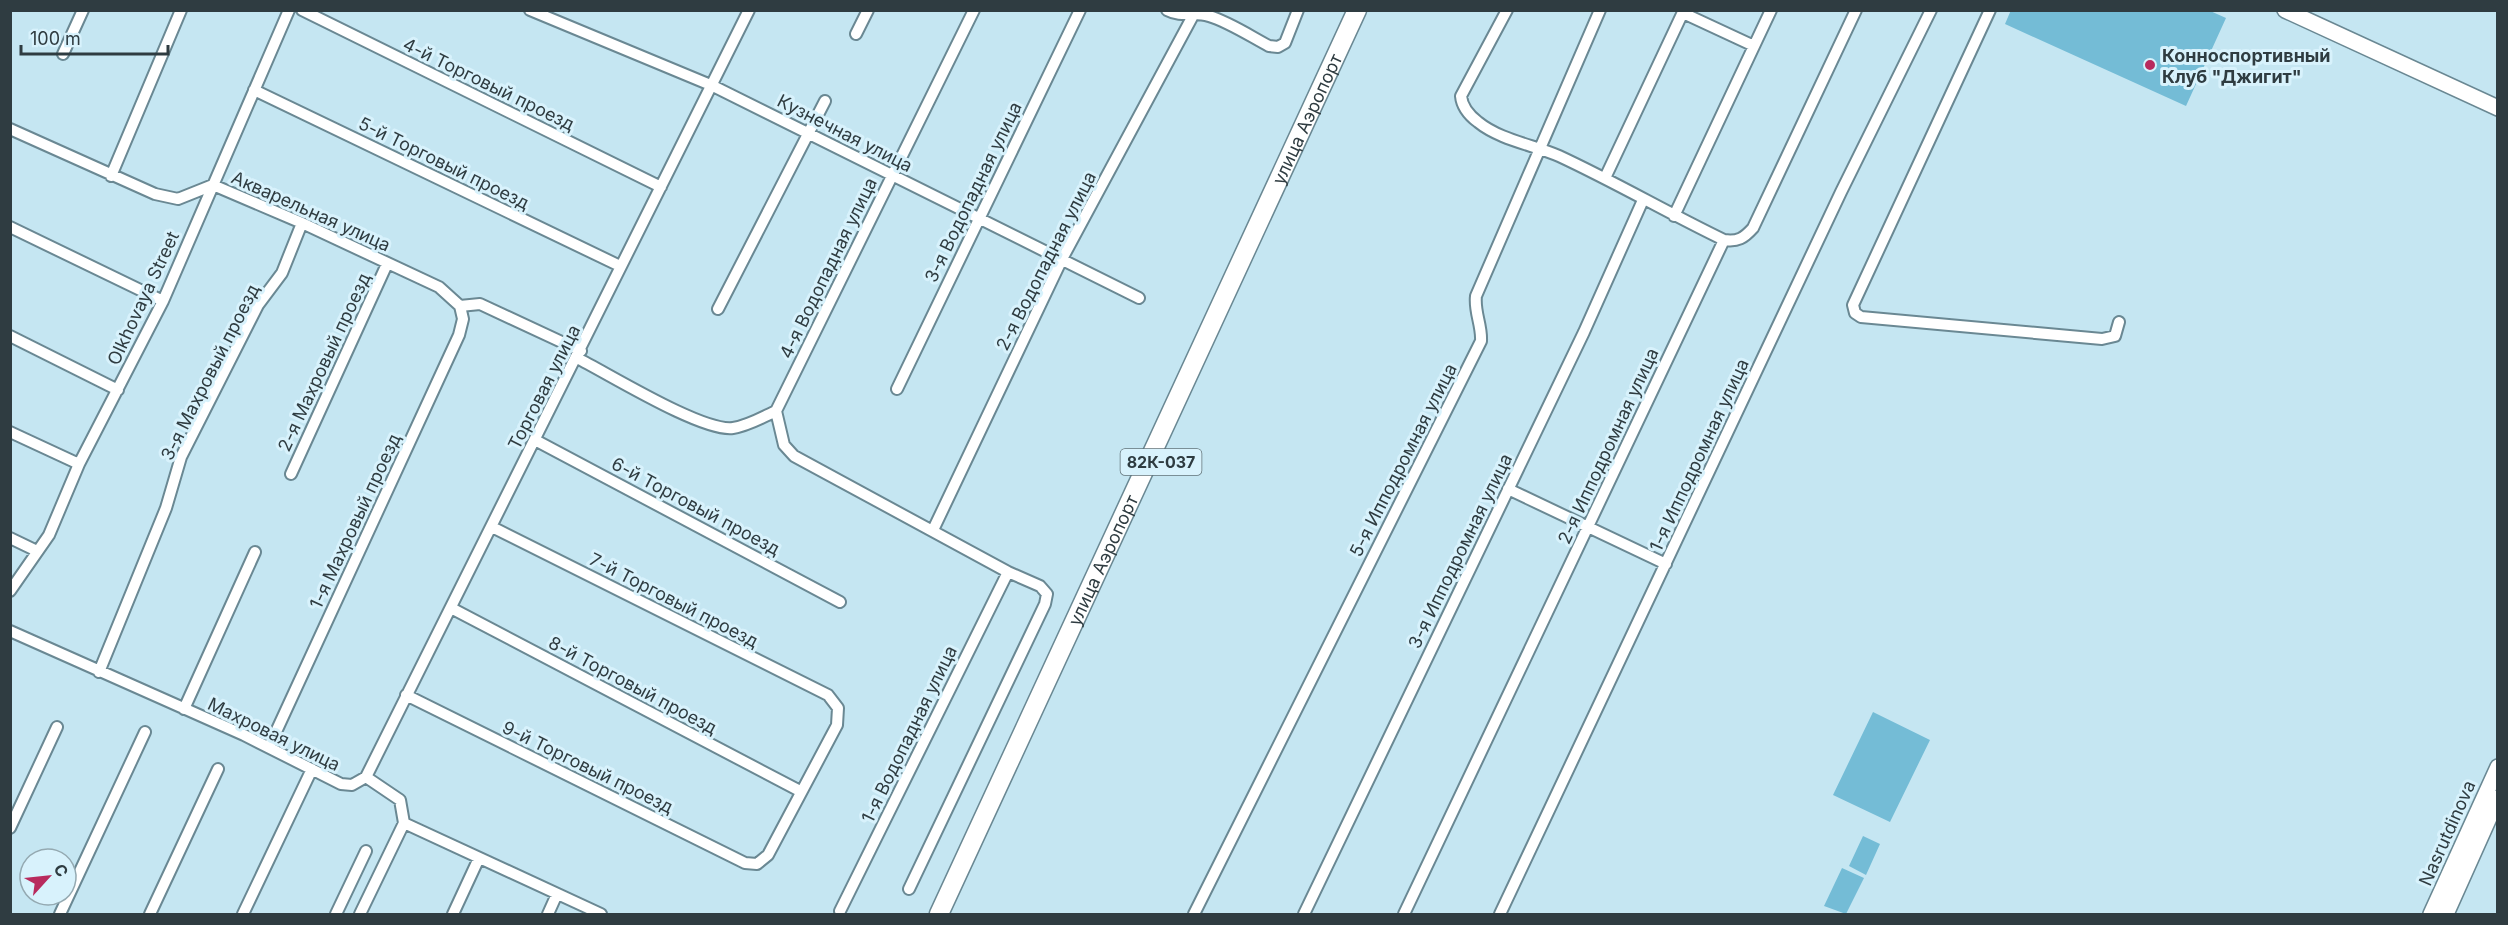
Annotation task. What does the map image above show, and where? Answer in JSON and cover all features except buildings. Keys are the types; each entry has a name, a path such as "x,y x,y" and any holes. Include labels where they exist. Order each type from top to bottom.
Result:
{"main road":[{"name":"улица Аэропорт","path":"939,915 1357,10"},
{"name":"улица Аэропорт","path":"953,915 1370,10"},
{"path":"2285,10 2498,108"},
{"name":"Nasrutdinova","path":"2431,915 2498,767"},
{"path":"2446,915 2498,798"}],"street":[{"path":"63,54 82,10"},
{"path":"111,176 182,10"},
{"name":"Olkhovaya Street","path":"10,591 59,516 79,464 164,301 289,10"},
{"name":"4-й Торговый проезд","path":"302,10 661,187"},
{"name":"Кузнечная улица","path":"530,10 713,86 1139,298"},
{"name":"Торговая улица","path":"366,777 579,355 620,266 713,86 749,10"},
{"path":"856,34 868,10"},
{"name":"4-я Водопадная улица","path":"776,411 974,10"},
{"name":"3-я Водопадная улица","path":"897,389 1080,10"},
{"path":"1167,10 1176,15 1195,12 1212,17 1269,46 1278,47 1285,43 1298,10"},
{"path":"1507,10 1461,96 1462,104 1479,123 1492,131 1540,148 1605,178 1643,200 1724,240 1736,242 1745,237 1753,228 1856,10"},
{"name":"5-я Ипподромная улица","path":"1194,915 1481,341 1482,328 1474,308 1476,296 1600,10"},
{"path":"1674,216 1771,10"},
{"name":"1-я Ипподромная улица","path":"1500,915 1840,192 1931,10"},
{"path":"1990,10 1853,305 1856,313 1861,317 2102,339 2115,336 2119,322"},
{"name":"2-я Водопадная улица","path":"933,530 1062,259 1195,12"},
{"path":"1605,178 1683,12 1754,46"},
{"name":"5-й Торговый проезд","path":"254,90 620,266"},
{"path":"718,309 806,133 825,100"},
{"name":"Акварельная улица","path":"10,129 155,194 178,199 213,185 302,223 439,287 460,306"},
{"name":"3-я Ипподромная улица","path":"1304,915 1584,332 1643,200"},
{"name":"3-я Махровый проезд","path":"99,672 166,508 181,457 258,305 282,273 302,223"},
{"path":"10,227 164,301"},
{"name":"2-я Ипподромная улица","path":"1404,915 1724,240"},
{"name":"2-я Махровый проезд","path":"291,474 387,264"},
{"path":"460,306 480,304 579,355 685,414 717,426 731,428 747,424 776,411 784,446 794,456 1008,572 1040,586 1047,594 1046,604 909,889"},
{"name":"1-я Махровый проезд","path":"269,747 459,335 463,318 460,306"},
{"path":"10,336 118,390"},
{"path":"10,432 79,464"},
{"name":"6-й Торговый проезд","path":"535,440 840,602"},
{"path":"1508,489 1666,564"},
{"name":"7-й Торговый проезд","path":"492,527 828,695 838,708 837,725 800,791"},
{"path":"10,538 38,550"},
{"path":"184,709 255,552"},
{"name":"1-я Водопадная улица","path":"840,911 1008,572"},
{"name":"8-й Торговый проезд","path":"451,608 800,791"},
{"name":"Махровая улица","path":"10,631 269,747 340,784 352,785 366,777"},
{"name":"9-й Торговый проезд","path":"406,695 744,863 757,864 768,855 800,791"},
{"path":"10,828 57,727"},
{"path":"60,915 145,732"},
{"path":"150,915 219,769"},
{"path":"243,915 312,769"},
{"path":"360,915 404,823 400,800 366,777"},
{"path":"404,823 601,915"},
{"path":"336,915 366,851"},
{"path":"453,915 479,858"},
{"path":"548,915 557,894"}],"shaded area":[{"name":"Конноспортивный Клуб \"Джигит\"","path":"2011,10 2208,10 2226,18 2186,106 2005,24"},
{"path":"1873,712 1930,740 1890,822 1833,795"},
{"path":"1863,836 1880,844 1866,875 1849,866"},
{"path":"1842,868 1864,878 1846,914 1824,906"}],"place":[{"name":"Конноспортивный Клуб \"Джигит\"","path":"2150,65"}]}
